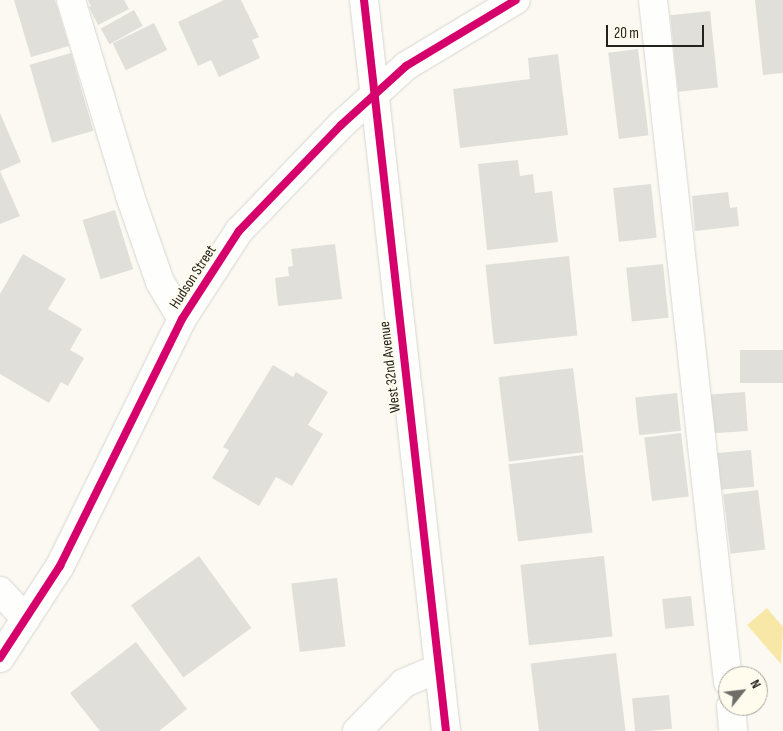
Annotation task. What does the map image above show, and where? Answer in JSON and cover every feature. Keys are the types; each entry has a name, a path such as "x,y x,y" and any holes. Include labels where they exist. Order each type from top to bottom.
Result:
{"street":[{"path":"70,0 130,196 160,282 182,319"},
{"name":"West 32nd Avenue","path":"364,0 373,96 446,731"},
{"name":"Hudson Street","path":"0,658 60,566 182,319 239,231 341,125 406,66 516,0"},
{"path":"653,0 726,666"},
{"path":"0,590 26,620"},
{"path":"357,731 404,683 439,668"},
{"path":"732,716 733,731"}],"shaded area":[{"path":"767,608 783,627 781,664 747,625"}],"building":[{"path":"14,0 55,0 69,46 31,57"},
{"path":"88,0 124,0 129,9 98,25 89,7 91,6"},
{"path":"224,0 241,0 259,37 252,40 260,58 219,77 211,60 198,66 178,22"},
{"path":"755,0 783,0 783,73 763,75"},
{"path":"134,10 143,26 109,44 101,28"},
{"path":"710,11 718,88 678,92 670,15"},
{"path":"154,23 167,50 126,70 113,43"},
{"path":"638,49 649,135 619,139 608,53"},
{"path":"71,53 93,131 52,143 30,65"},
{"path":"558,54 568,135 460,148 453,89 530,79 528,58"},
{"path":"0,113 21,162 0,171"},
{"path":"518,160 520,176 533,174 535,193 552,191 558,242 487,250 478,164"},
{"path":"0,171 20,216 0,224"},
{"path":"651,184 657,238 619,242 613,188"},
{"path":"728,192 730,208 737,207 739,226 695,231 692,196"},
{"path":"115,210 133,269 101,279 82,220"},
{"path":"335,244 342,299 278,306 275,278 289,276 288,267 293,266 291,249"},
{"path":"23,254 66,279 48,309 82,329 70,350 84,358 68,386 61,382 49,403 0,374 0,294"},
{"path":"569,256 577,336 494,344 485,265"},
{"path":"663,264 669,318 632,322 626,268"},
{"path":"740,350 783,350 783,383 740,383"},
{"path":"273,365 293,377 296,372 328,392 308,425 323,434 292,486 276,477 259,506 212,478 229,450 223,447"},
{"path":"573,368 583,452 509,462 499,377"},
{"path":"745,392 748,431 713,433 710,394"},
{"path":"677,393 681,431 639,435 635,397"},
{"path":"681,433 689,497 652,501 644,438"},
{"path":"751,450 754,487 720,490 717,453"},
{"path":"583,455 593,532 518,542 509,464"},
{"path":"758,490 765,550 731,554 723,494"},
{"path":"199,556 251,628 183,677 131,605"},
{"path":"604,556 612,637 529,645 520,565"},
{"path":"337,578 345,646 300,652 291,584"},
{"path":"691,596 694,626 665,629 662,599"},
{"path":"136,642 187,709 159,731 100,731 70,693"},
{"path":"616,653 626,731 539,731 531,663"},
{"path":"669,695 672,729 635,731 632,698"}],"cycle path":[{"path":"364,0 446,731"},
{"path":"0,658 60,566 182,319 239,231 341,125 406,66 516,0"}]}
